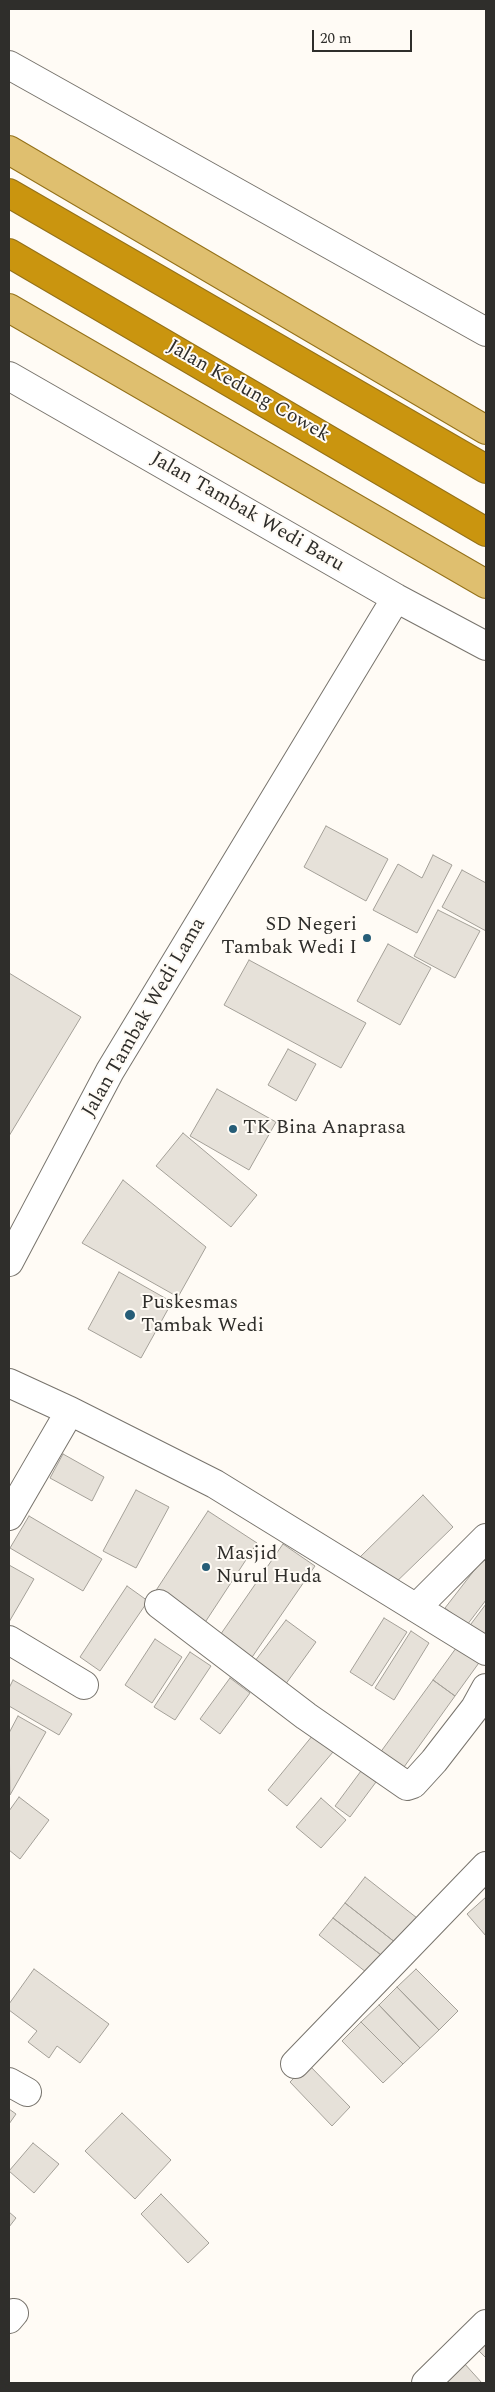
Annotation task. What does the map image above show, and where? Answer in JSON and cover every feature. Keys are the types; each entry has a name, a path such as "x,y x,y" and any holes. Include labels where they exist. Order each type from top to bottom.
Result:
{"highway":[{"path":"9,193 486,470"},
{"name":"Jalan Kedung Cowek","path":"9,253 486,532"}],"main road":[{"path":"9,150 486,430"},
{"path":"9,308 486,584"}],"street":[{"path":"9,65 486,332"},
{"name":"Jalan Tambak Wedi Baru","path":"9,376 396,598 486,646"},
{"name":"Jalan Tambak Wedi Lama","path":"9,1262 110,1071 396,598"},
{"path":"9,1384 70,1411 215,1484 486,1651"},
{"path":"9,1516 70,1411"},
{"path":"416,1608 486,1538"},
{"path":"159,1604 314,1721 407,1786 413,1784 434,1761 475,1708 486,1688"},
{"path":"9,1640 84,1685"},
{"path":"295,2064 486,1866"},
{"path":"426,2383 486,2324"}],"building":[{"path":"326,826 388,859 366,901 304,867"},
{"path":"433,855 452,865 417,933 373,910 398,864 422,878"},
{"path":"462,870 486,883 486,931 442,907"},
{"path":"438,910 480,931 455,978 414,956"},
{"path":"388,944 431,968 400,1025 357,1001"},
{"path":"249,960 366,1023 341,1068 224,1005"},
{"path":"9,973 81,1017 9,1136"},
{"path":"288,1049 316,1064 296,1101 268,1085"},
{"name":"TK Bina Anaprasa","path":"217,1089 276,1122 249,1170 190,1136"},
{"path":"183,1133 257,1195 231,1227 156,1166"},
{"path":"123,1180 206,1247 178,1297 82,1243"},
{"name":"Puskesmas Tambak Wedi","path":"119,1272 172,1302 141,1358 88,1329"},
{"path":"63,1454 104,1477 92,1501 50,1478"},
{"path":"136,1490 169,1507 136,1568 103,1551"},
{"path":"423,1495 453,1527 389,1589 359,1558"},
{"name":"Masjid Nurul Huda","path":"208,1511 257,1543 204,1624 155,1592"},
{"path":"29,1516 102,1559 83,1591 10,1548"},
{"path":"283,1544 315,1566 248,1663 216,1641"},
{"path":"483,1559 486,1562 486,1600 467,1625 445,1608"},
{"path":"9,1565 34,1579 9,1622"},
{"path":"127,1586 148,1601 100,1671 80,1657"},
{"path":"486,1604 486,1641 468,1628"},
{"path":"384,1618 407,1632 372,1686 350,1672"},
{"path":"286,1620 316,1642 280,1692 249,1669"},
{"path":"411,1631 429,1643 394,1700 375,1688"},
{"path":"155,1639 182,1657 152,1703 125,1685"},
{"path":"459,1644 481,1660 455,1696 433,1680"},
{"path":"190,1652 211,1666 175,1720 154,1707"},
{"path":"230,1678 250,1693 220,1734 200,1719"},
{"path":"13,1680 72,1714 59,1735 9,1706 9,1688"},
{"path":"433,1680 455,1696 399,1774 377,1757"},
{"path":"18,1716 46,1732 10,1795 9,1733"},
{"path":"313,1735 333,1752 287,1806 268,1790"},
{"path":"361,1771 376,1782 350,1817 335,1806"},
{"path":"19,1797 49,1820 20,1859 9,1850 9,1811"},
{"path":"321,1798 346,1820 321,1848 296,1827"},
{"path":"365,1877 417,1918 396,1943 345,1903"},
{"path":"486,1897 486,1936 467,1914"},
{"path":"345,1903 396,1943 385,1958 333,1918"},
{"path":"333,1918 385,1958 371,1976 319,1935"},
{"path":"34,1969 109,2024 80,2063 57,2046 49,2058 28,2042 37,2031 9,2010 9,2004"},
{"path":"416,1969 458,2011 439,2030 397,1987"},
{"path":"397,1987 439,2030 420,2048 379,2005"},
{"path":"379,2005 420,2048 403,2064 361,2022"},
{"path":"361,2022 403,2064 383,2083 342,2041"},
{"path":"308,2064 350,2107 332,2126 290,2082"},
{"path":"9,2109 16,2114 9,2124"},
{"path":"122,2113 171,2160 135,2199 85,2151"},
{"path":"33,2143 59,2164 34,2193 9,2171"},
{"path":"161,2194 209,2243 188,2263 141,2214"},
{"path":"9,2212 16,2218 9,2227"},
{"path":"486,2340 486,2358 477,2349"},
{"path":"463,2362 482,2383 448,2383 444,2379"}],"place":[{"name":"SD Negeri Tambak Wedi I","path":"367,938"},
{"name":"TK Bina Anaprasa","path":"233,1129"},
{"name":"Puskesmas Tambak Wedi","path":"130,1315"},
{"name":"Masjid Nurul Huda","path":"206,1567"}]}
